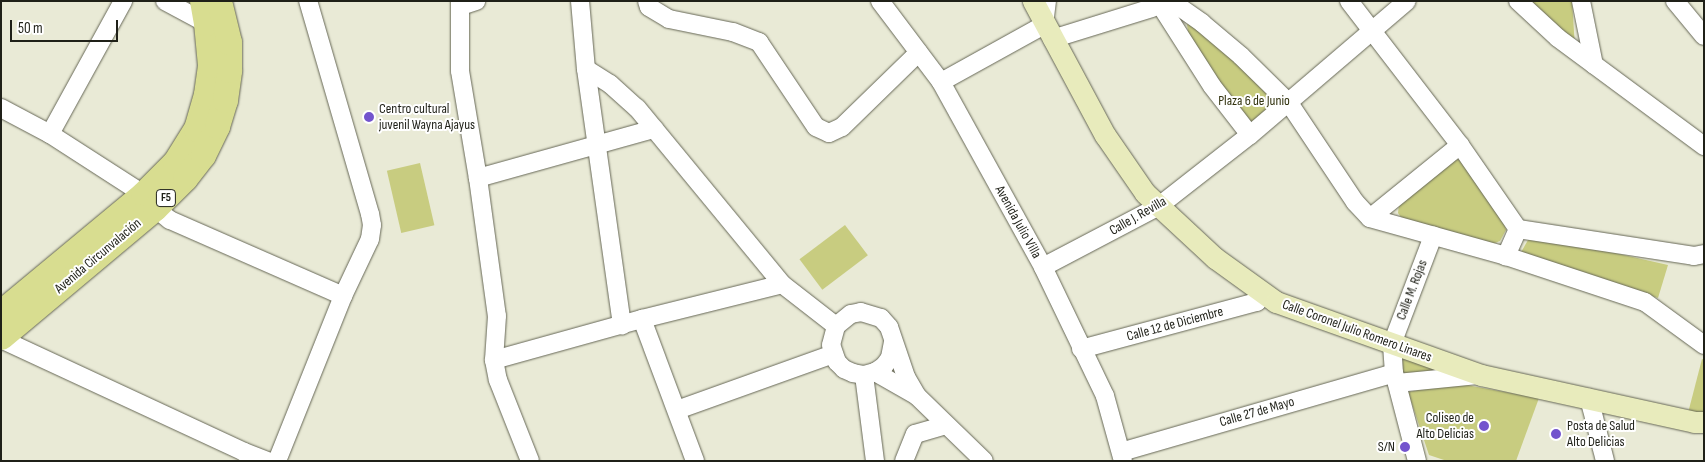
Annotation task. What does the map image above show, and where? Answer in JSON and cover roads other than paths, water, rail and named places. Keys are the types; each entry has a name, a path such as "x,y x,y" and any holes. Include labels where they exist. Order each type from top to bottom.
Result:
{"highway":[{"name":"Avenida Circunvalación","path":"1,312 149,201 185,178 203,155 217,126 225,100 229,70 229,42 219,1"},
{"name":"Avenida Circunvalación","path":"1,338 149,201 196,129 206,94 210,65 204,12"}],"main road":[{"name":"Calle Coronel Julio Romero Linares","path":"1033,1 1105,135 1145,193 1215,258 1276,302 1480,375 1694,422 1704,422"}],"street":[{"path":"50,134 123,1"},
{"path":"165,1 204,12"},
{"path":"277,461 343,296 370,238 370,214 308,1"},
{"path":"580,1 586,69 622,325"},
{"path":"647,1 650,7 669,19 733,32 759,42 816,127 829,133 842,127 919,52"},
{"name":"Avenida Julio Villa","path":"880,1 941,82 1043,267 1105,396 1122,456"},
{"path":"1047,1 1048,32"},
{"path":"1349,1 1460,145 1518,229 1694,256 1704,254"},
{"name":"Calle J. Revilla","path":"1043,267 1159,206 1250,135 1407,1"},
{"path":"1518,1 1558,38 1704,146"},
{"path":"1581,1 1594,66"},
{"path":"1675,1 1704,36"},
{"path":"465,3 460,71 478,178 497,316 494,360 498,380 530,461"},
{"path":"941,82 1048,32 1129,8 1156,3 1202,23 1241,56 1289,102 1355,202 1370,218 1506,256 1645,302 1704,345"},
{"path":"1156,3 1212,86 1250,135"},
{"path":"586,69 617,90 637,108 782,284 836,326"},
{"path":"1,108 50,134 149,201 170,220 343,296"},
{"path":"478,178 654,129"},
{"path":"1370,218 1460,145"},
{"path":"1506,256 1518,229"},
{"name":"Calle M. Rojas","path":"1417,461 1396,378 1392,344 1433,236"},
{"path":"494,360 642,319 782,284"},
{"name":"Calle 12 de Diciembre","path":"1081,349 1257,302 1265,294"},
{"path":"917,396 870,373 854,374 844,369 833,354 832,335 836,326 851,314 861,312 881,318 889,326 906,377 917,396 984,461"},
{"path":"642,319 695,461"},
{"path":"1,338 244,452 268,461"},
{"path":"870,373 890,358 893,342"},
{"path":"677,410 833,354"},
{"path":"870,373 875,461"},
{"name":"Calle 27 de Mayo","path":"1122,456 1396,378 1480,375"},
{"path":"1589,398 1605,461"},
{"path":"904,461 915,434 946,425"}],"place":[{"name":"Centro cultural juvenil Wayna Ajayus","path":"369,117"},
{"name":"Coliseo de Alto Delicias","path":"1484,426"},
{"name":"Posta de Salud Alto Delicias","path":"1556,434"},
{"name":"S/N","path":"1405,447"}],"park label":[{"name":"Plaza 6 de Junio","path":"1254,101"}]}
